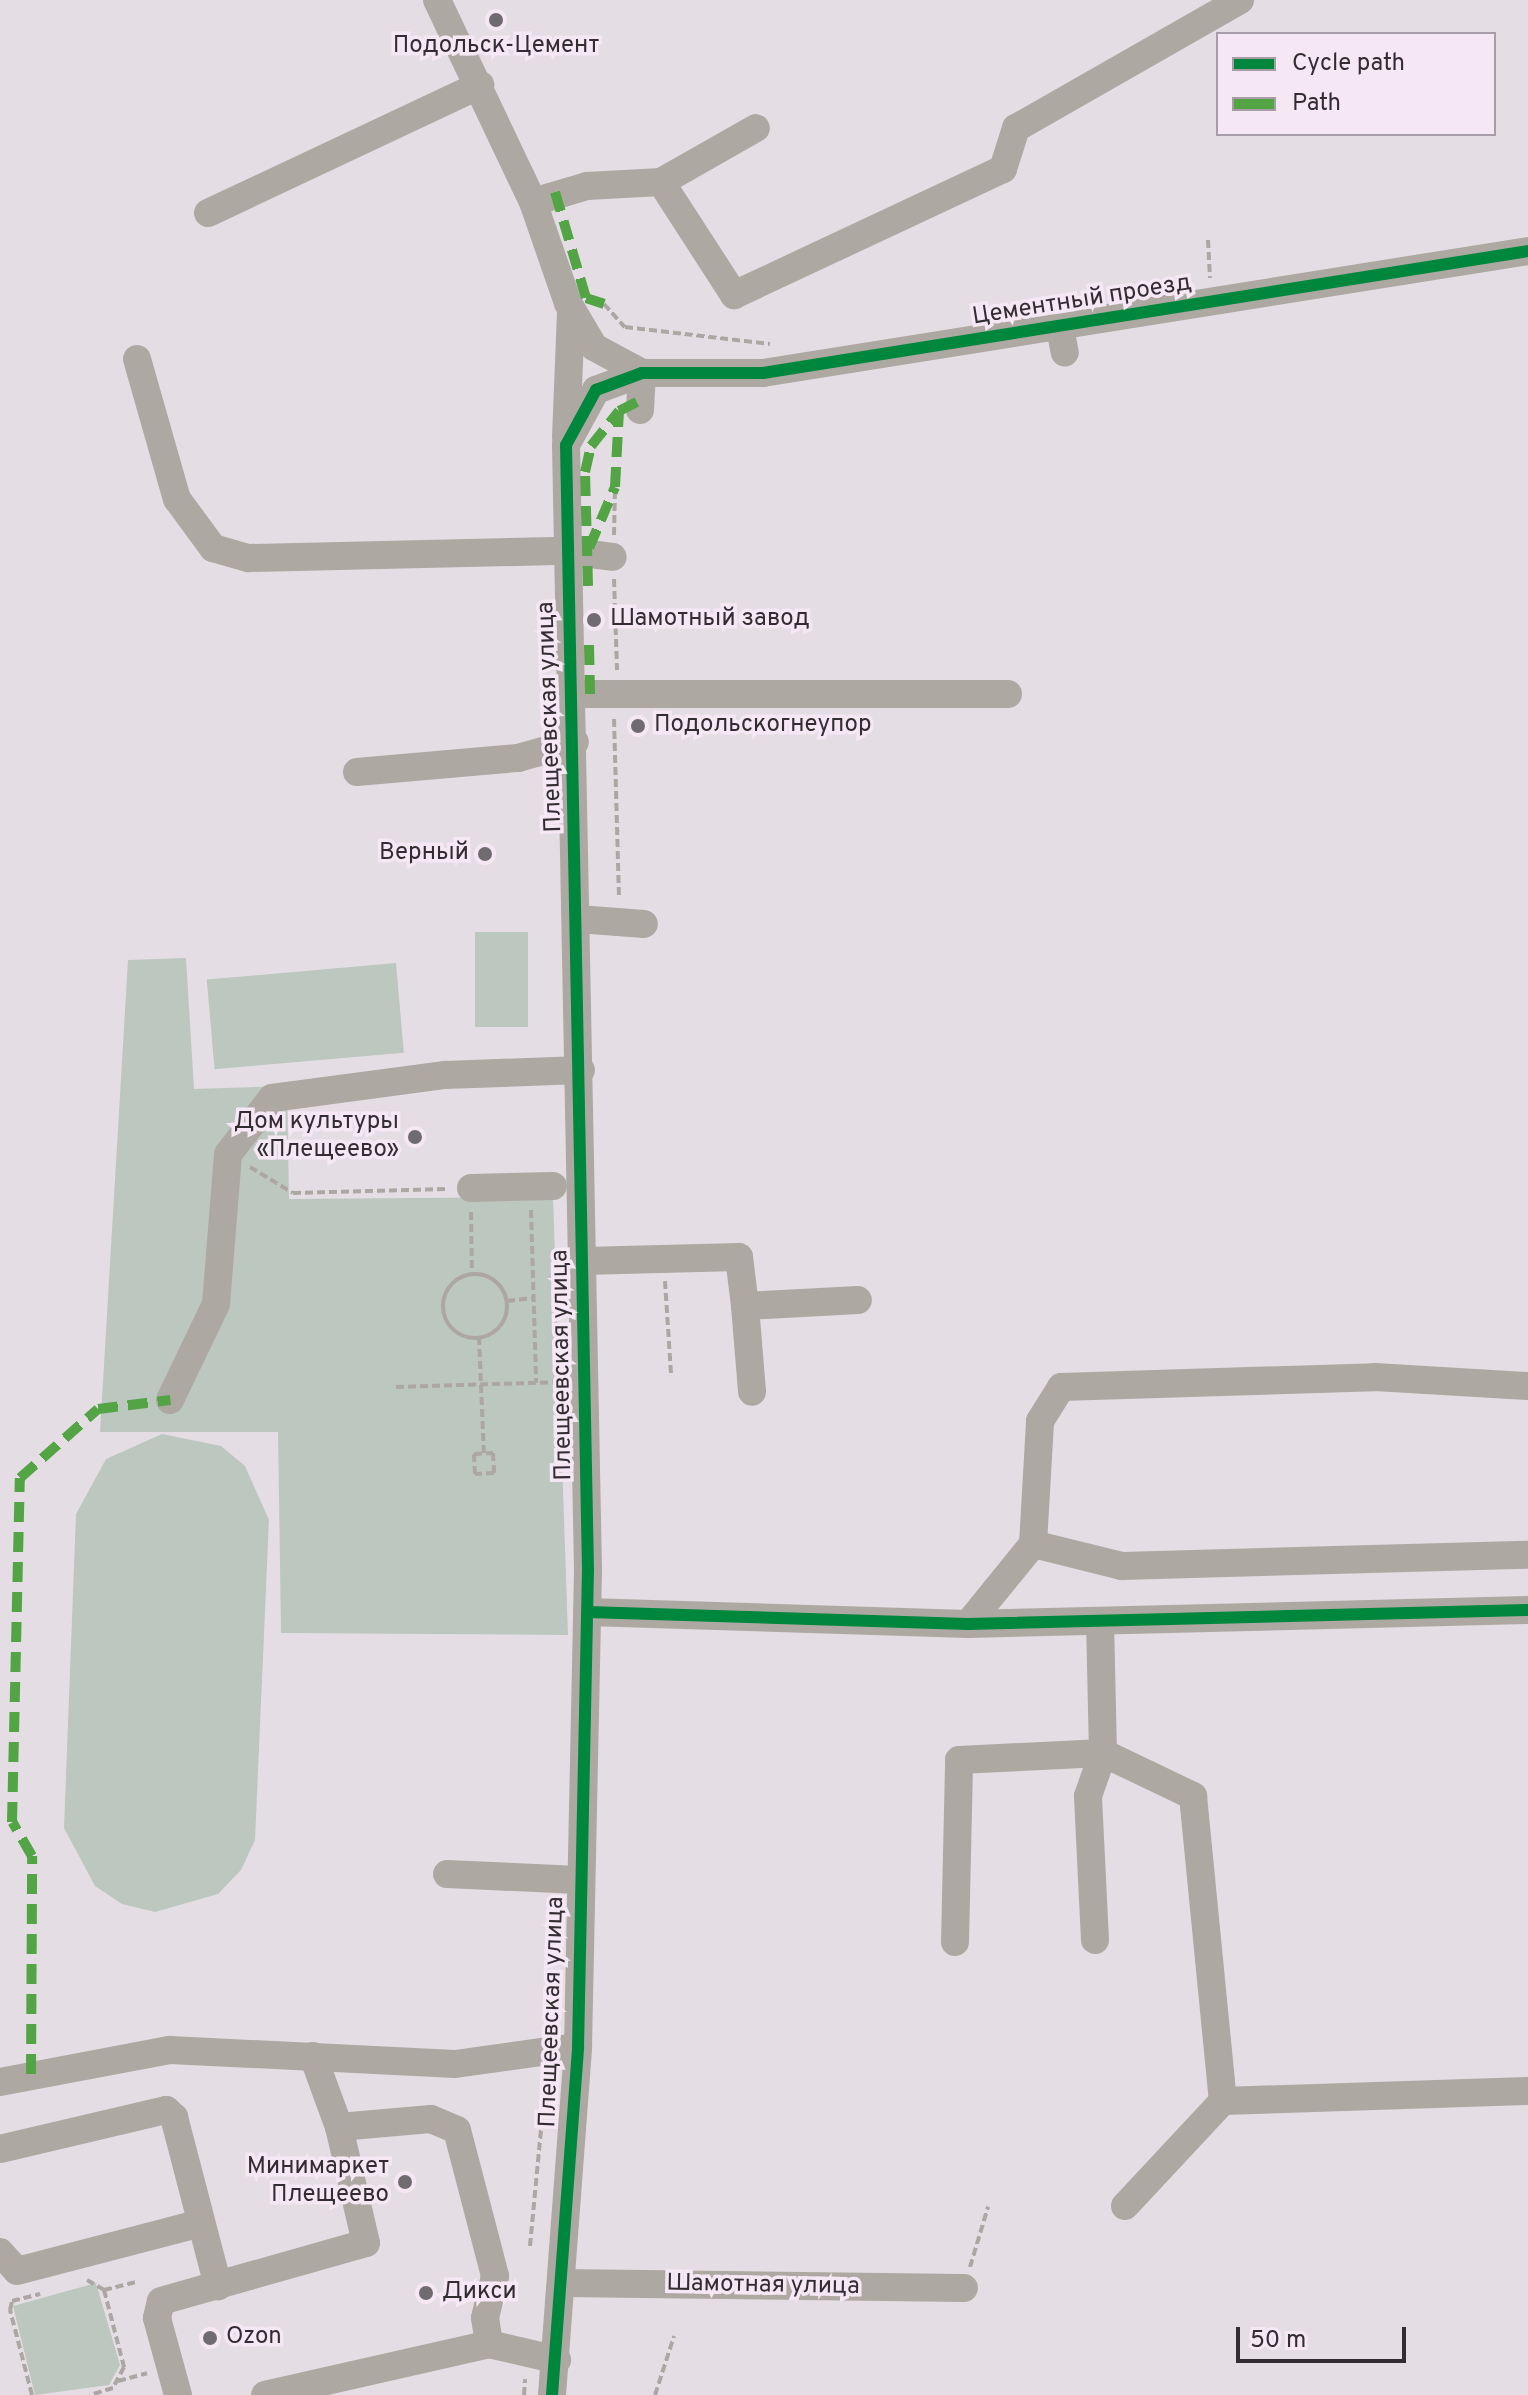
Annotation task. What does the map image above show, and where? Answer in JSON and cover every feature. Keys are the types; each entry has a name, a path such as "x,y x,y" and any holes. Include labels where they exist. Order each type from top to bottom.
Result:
{"street":[{"path":"437,0 533,202 571,310 594,347 642,373 640,410"},
{"path":"661,182 734,295 1003,169 1016,128 1240,0"},
{"path":"208,213 480,85"},
{"path":"533,202 587,186 661,182 756,128"},
{"name":"Цементный проезд","path":"642,373 763,373 1062,341 1528,251"},
{"path":"566,445 571,310"},
{"path":"137,359 177,499 213,548 249,558 566,551 613,557"},
{"name":"Плещеевская улица","path":"552,2395 578,2047 579,1880 588,1612 575,742 566,551 566,445 596,390 642,373"},
{"path":"574,694 1008,694"},
{"path":"357,772 518,758 575,742"},
{"path":"578,919 632,924"},
{"path":"170,1400 216,1304 228,1154 272,1098 445,1075 581,1070"},
{"path":"471,1188 542,1186"},
{"path":"583,1261 739,1257 752,1392"},
{"path":"745,1306 858,1300"},
{"path":"968,1624 1033,1544 1040,1421 1061,1387 1375,1377 1528,1386"},
{"path":"1033,1544 1122,1566 1528,1555"},
{"path":"588,1612 968,1624 1528,1610"},
{"path":"1095,1940 1088,1796 1103,1753 1100,1621"},
{"path":"955,1942 959,1760 1103,1753 1193,1796 1223,2101"},
{"path":"447,1874 579,1880"},
{"path":"0,2082 170,2050 455,2064 548,2056 578,2047"},
{"path":"178,2395 158,2308 218,2286 366,2243 339,2127 313,2056"},
{"path":"1125,2206 1223,2101 1528,2091"},
{"path":"0,2149 166,2110 218,2286"},
{"path":"339,2127 431,2119 457,2130 495,2276 485,2318 489,2344"},
{"path":"0,2252 17,2271 201,2223"},
{"name":"Шамотная улица","path":"562,2283 964,2288"},
{"path":"265,2395 489,2344 557,2360"}],"path":[{"path":"1208,240 1211,284"},
{"path":"615,487 613,693 632,924"},
{"path":"228,1154 293,1193 471,1188 472,1274"},
{"path":"536,1383 533,1298 542,1186"},
{"path":"664,1259 671,1374"},
{"path":"472,1274 491,1278 507,1301 503,1322 479,1337 455,1330 444,1311 448,1290 472,1274"},
{"path":"507,1301 533,1298"},
{"path":"479,1337 485,1386 484,1454"},
{"path":"396,1387 558,1383"},
{"path":"493,1453 494,1473 475,1474 474,1454 484,1454 493,1453"},
{"path":"530,2246 548,2056"},
{"path":"964,2288 988,2207"},
{"path":"76,2283 90,2280 104,2290 124,2370 113,2388 90,2395"},
{"path":"104,2290 135,2282"},
{"path":"32,2395 10,2310 12,2301 48,2291"},
{"path":"655,2395 674,2336"}],"shaded area":[{"path":"475,932 528,932 528,1027 475,1027"},
{"path":"186,958 194,1089 287,1086 289,1199 553,1197 568,1635 281,1633 278,1432 100,1432 128,960"},
{"path":"396,963 404,1053 215,1069 207,980"},
{"path":"162,1434 221,1446 245,1466 269,1520 255,1840 241,1870 218,1894 155,1912 122,1904 95,1886 64,1828 76,1514 106,1459"},
{"path":"96,2283 120,2365 109,2385 35,2395 13,2306"}],"marked path":[{"path":"555,192 586,298 604,304"},
{"path":"588,586 585,472 591,446 619,411 637,402"},
{"path":"589,548 615,487 619,411"},
{"path":"589,645 590,694"},
{"path":"31,2074 32,1856 12,1822 20,1478 98,1409 170,1400"}],"cycle path":[{"path":"552,2395 578,2047 588,1570 566,445 596,390 642,373 763,373 1528,251"},
{"path":"588,1612 968,1624 1528,1610"}],"place":[{"name":"Подольск-Цемент","path":"496,20"},
{"name":"Шамотный завод","path":"594,620"},
{"name":"Подольскогнеупор","path":"638,726"},
{"name":"Верный","path":"485,854"},
{"name":"Дом культуры «Плещеево»","path":"415,1137"},
{"name":"Минимаркет Плещеево","path":"405,2182"},
{"name":"Дикси","path":"426,2293"},
{"name":"Ozon","path":"210,2338"}]}
